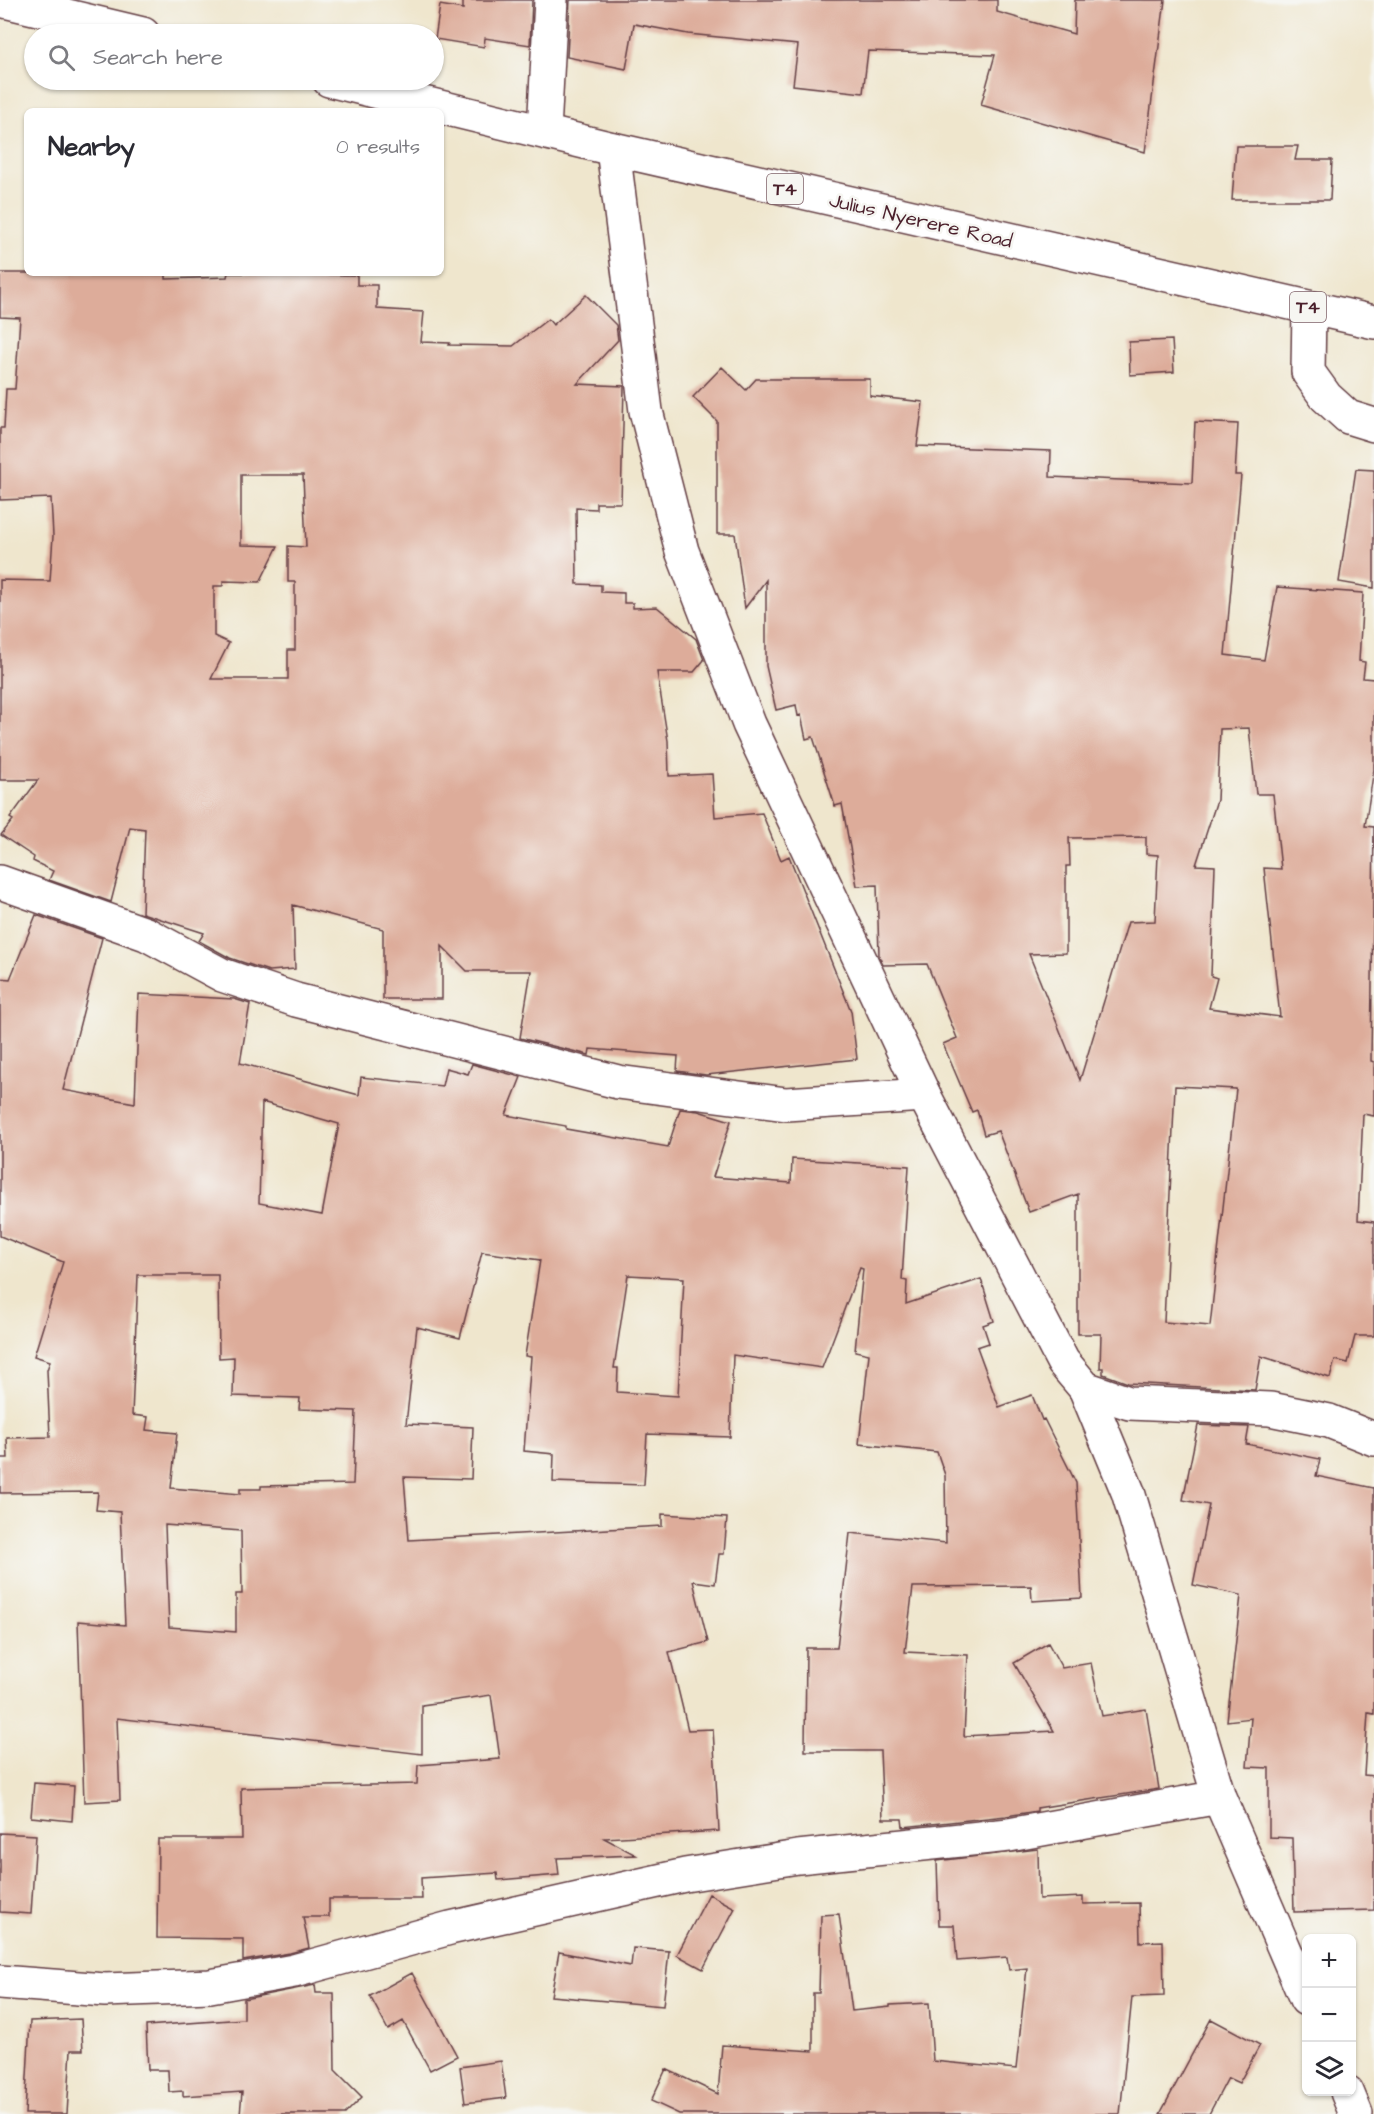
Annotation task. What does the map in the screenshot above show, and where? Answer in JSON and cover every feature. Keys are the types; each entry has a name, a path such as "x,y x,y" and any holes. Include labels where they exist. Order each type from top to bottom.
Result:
{"main road":[{"path":"0,0 101,24"},
{"path":"544,131 551,0"},
{"name":"Julius Nyerere Road","path":"371,90 613,149 1374,322"},
{"path":"613,149 646,411 682,551 749,724 924,1095 1063,1362 1085,1388 1128,1492 1219,1797 1302,1990"},
{"path":"1309,308 1308,372 1326,397 1348,417 1374,424"},
{"path":"0,882 146,934 222,975 296,1000 618,1082 786,1104 924,1095"},
{"path":"1085,1388 1129,1403 1270,1409 1372,1431"},
{"path":"0,1982 105,1990 210,1986 294,1971 450,1928 685,1875 798,1857 1009,1835 1219,1797"},
{"path":"1349,2096 1356,2114"}],"building":[{"path":"463,0 532,0 530,45 485,38 484,47 444,40 444,24 437,24 440,5 463,9"},
{"path":"570,0 997,0 997,12 1074,34 1075,0 1165,0 1145,152 981,105 995,55 868,51 863,93 793,85 798,45 688,34 634,24 626,69 567,57"},
{"path":"1236,146 1298,146 1295,160 1332,160 1330,200 1232,200"},
{"path":"0,273 24,273 24,276 166,276 166,279 227,276 357,276 357,285 377,285 377,309 424,312 421,342 450,343 449,345 513,346 548,319 553,325 586,295 616,325 618,340 577,384 624,386 621,503 596,503 596,509 576,508 577,584 601,585 601,592 624,593 624,603 633,603 633,608 657,607 696,639 704,660 694,672 657,672 668,741 669,776 712,774 715,817 762,813 781,860 789,856 851,1011 857,1059 706,1075 677,1071 678,1056 590,1049 589,1055 520,1038 531,971 467,971 442,946 442,999 383,999 383,929 293,905 295,969 269,971 230,958 199,941 204,933 142,913 145,829 130,827 111,902 49,880 53,871 33,861 34,857 1,835 13,820 10,818 38,780 0,780 0,580 50,581 53,536 51,498 0,500 0,428 4,428 6,389 15,389 20,318 0,317","holes":["241,475 303,475 306,547 288,546 288,582 295,582 295,650 288,650 288,679 211,679 229,643 214,636 214,586 223,586 223,581 260,582 278,546 241,545"]},
{"path":"1172,340 1174,372 1130,375 1129,342"},
{"path":"722,367 746,390 756,379 870,379 870,396 923,402 917,446 1051,451 1050,477 1192,483 1195,422 1238,424 1235,475 1241,475 1225,655 1264,660 1277,587 1363,593 1359,661 1365,662 1363,678 1374,679 1374,769 1365,826 1374,827 1371,1061 1374,1062 1374,1116 1363,1114 1358,1220 1374,1222 1374,1336 1355,1336 1348,1363 1335,1360 1330,1378 1261,1356 1255,1390 1128,1383 1103,1374 1103,1368 1100,1368 1101,1334 1078,1334 1078,1194 1029,1212 998,1131 984,1135 977,1110 972,1112 943,1044 957,1038 927,964 883,965 879,956 877,885 857,886 842,804 835,806 813,737 806,739 801,715 798,716 796,705 776,710 766,666 766,580 745,608 735,534 717,534 717,421 693,397","holes":["1249,728 1256,794 1273,794 1281,869 1264,868 1280,1017 1209,1008 1217,978 1211,976 1215,866 1196,865 1217,800 1220,729","1146,837 1146,854 1158,855 1155,921 1128,922 1080,1080 1029,954 1066,953 1066,866 1070,866 1069,838","1175,1086 1236,1089 1210,1326 1164,1322"]},
{"path":"1356,469 1374,470 1374,588 1339,582"},
{"path":"36,915 102,938 63,1090 135,1103 139,994 234,999 250,1004 240,1063 359,1095 361,1077 442,1086 446,1068 468,1074 472,1064 521,1077 506,1115 566,1126 566,1129 668,1147 680,1109 698,1111 731,1121 713,1177 791,1183 792,1159 909,1166 902,1280 907,1281 906,1304 981,1279 994,1321 983,1325 989,1343 977,1347 999,1407 1032,1395 1042,1420 1044,1419 1076,1483 1082,1598 1032,1601 1031,1586 913,1587 905,1652 968,1655 964,1736 1054,1731 1014,1663 1048,1643 1062,1668 1091,1663 1102,1716 1146,1709 1159,1789 1037,1808 1037,1811 1006,1816 903,1827 902,1819 883,1819 880,1751 805,1751 806,1648 837,1648 850,1533 946,1543 945,1475 937,1452 859,1444 869,1354 855,1351 863,1269 860,1268 822,1368 733,1355 730,1437 647,1434 644,1485 553,1482 554,1454 524,1451 531,1357 525,1356 540,1260 482,1252 460,1338 417,1327 406,1424 473,1427 471,1479 404,1477 409,1540 662,1526 662,1514 727,1518 724,1554 719,1554 715,1584 693,1581 708,1642 669,1652 688,1730 713,1729 719,1831 604,1838 636,1855 557,1858 559,1875 498,1880 497,1873 421,1878 422,1899 329,1899 329,1917 303,1917 309,1948 290,1953 243,1961 243,1939 157,1938 158,1839 242,1839 241,1788 417,1784 418,1765 500,1759 491,1695 422,1705 422,1754 117,1718 120,1800 84,1802 78,1621 125,1625 120,1512 96,1510 98,1492 0,1493 0,1458 8,1458 7,1438 50,1437 47,1370 50,1361 34,1356 63,1262 0,1236 0,978 10,979","holes":["262,1102 339,1124 322,1215 259,1203","138,1275 218,1275 219,1358 234,1357 233,1396 300,1398 299,1409 356,1411 353,1484 261,1486 261,1489 240,1489 240,1494 171,1488 177,1433 146,1430 148,1417 132,1415","628,1275 684,1278 678,1396 617,1392 618,1368 614,1368","165,1525 241,1531 242,1594 236,1594 236,1632 169,1627"]},
{"path":"1198,1425 1249,1427 1246,1444 1320,1459 1316,1476 1374,1488 1374,1714 1368,1713 1364,1775 1374,1776 1374,1910 1294,1912 1292,1838 1269,1837 1269,1768 1247,1767 1251,1718 1227,1721 1241,1595 1193,1585 1209,1505 1183,1500"},
{"path":"34,1783 74,1786 72,1821 31,1817"},
{"path":"0,1833 36,1835 31,1914 0,1912"},
{"path":"1038,1849 1039,1899 1083,1897 1083,1904 1139,1903 1140,1942 1163,1941 1164,1996 1132,1997 1120,2114 679,2114 651,2101 666,2069 718,2094 722,2045 813,2051 813,1993 819,1993 821,1915 839,1914 852,2011 890,2007 890,2005 929,2003 933,2061 1016,2069 1027,1968 1009,1970 1007,1957 957,1961 954,1925 939,1925 937,1861"},
{"path":"709,1894 735,1908 703,1969 677,1955"},
{"path":"633,1948 669,1951 663,2006 551,1996 559,1952 631,1966"},
{"path":"412,1973 457,2056 430,2070 403,2021 388,2030 370,1996"},
{"path":"315,1985 316,1993 334,1993 335,2070 362,2097 345,2114 240,2114 242,2092 183,2096 183,2091 169,2092 168,2070 148,2070 146,2026 244,2019 244,1999"},
{"path":"81,2019 83,2050 71,2050 67,2114 25,2114 30,2021"},
{"path":"1211,2019 1260,2045 1239,2083 1228,2078 1209,2114 1160,2114"},
{"path":"501,2061 506,2098 465,2103 460,2067"}]}
